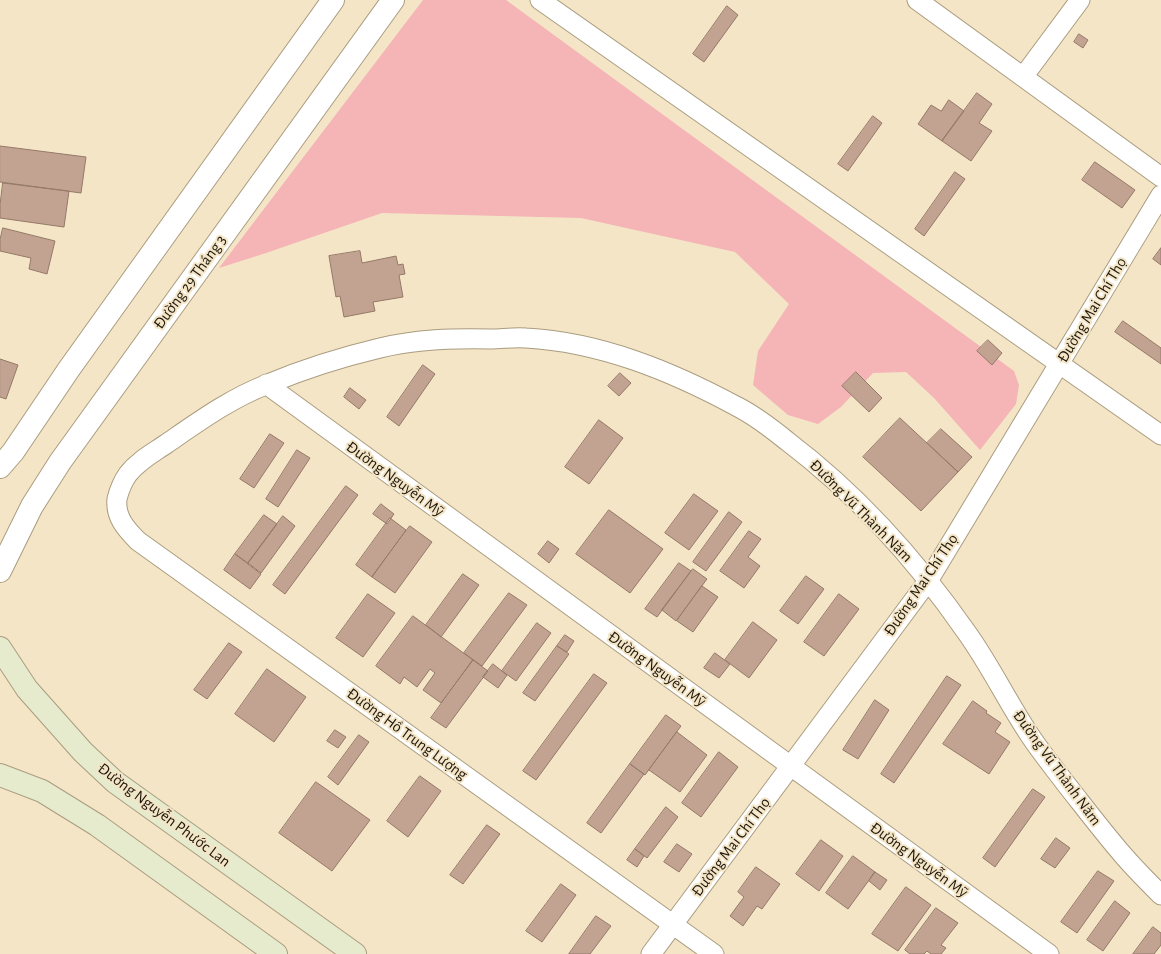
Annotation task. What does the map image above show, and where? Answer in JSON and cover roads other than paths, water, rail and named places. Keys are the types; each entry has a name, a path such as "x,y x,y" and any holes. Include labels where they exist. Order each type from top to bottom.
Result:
{"main road":[{"name":"Đường Nguyễn Phước Lan","path":"0,648 27,689 83,752 115,782 355,954"},
{"path":"0,775 42,792 97,825 276,954"}],"street":[{"path":"0,467 14,452 69,369 333,0"},
{"name":"Đường 29 Tháng 3","path":"0,572 32,506 60,462 393,0"},
{"path":"540,0 1161,435"},
{"path":"917,0 1161,177"},
{"path":"1023,77 1080,0"},
{"name":"Đường Mai Chí Thọ","path":"651,954 928,581 1161,196"},
{"name":"Đường Vũ Thành Năm","path":"117,502 122,485 130,472 146,458 189,428 232,401 266,384 320,364 383,347 429,340 462,338 525,338 605,350 651,366 738,406 806,455 844,488 887,533 928,581 968,635 1030,736 1122,853 1161,895"},
{"name":"Đường Nguyễn Mỹ","path":"266,384 1049,954"},
{"name":"Đường Hồ Trung Lượng","path":"117,502 120,519 126,529 138,541 714,954"}]}
